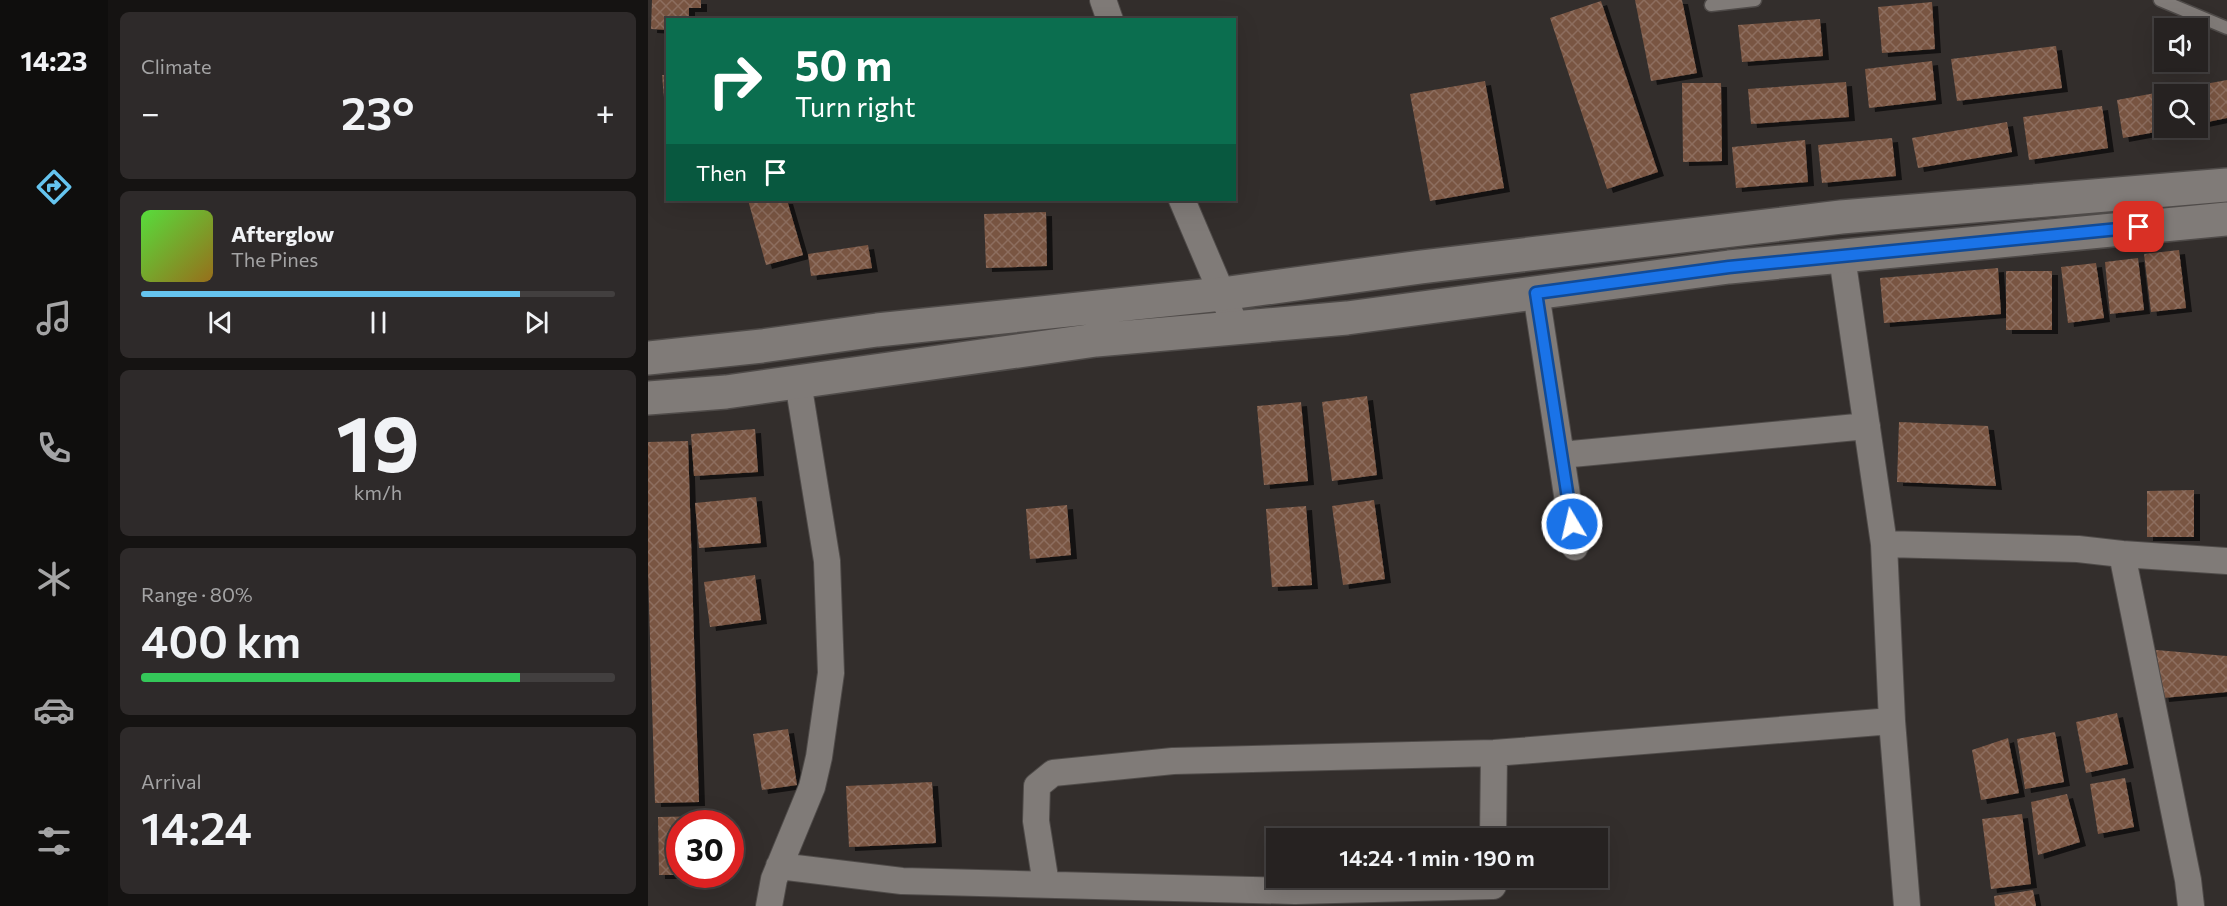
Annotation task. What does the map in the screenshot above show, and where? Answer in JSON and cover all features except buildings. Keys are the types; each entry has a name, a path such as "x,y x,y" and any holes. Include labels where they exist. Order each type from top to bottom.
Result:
{"street":[{"path":"1103,0 1109,18"},
{"path":"648,358 762,346 877,330 1222,294 1421,267 1841,217 2227,185"},
{"path":"1182,201 1237,329"},
{"path":"648,398 726,392 1096,340 1347,318 1729,267 2227,219"},
{"path":"1842,257 1884,544 1892,721 1907,906"},
{"path":"1536,293 1575,547"},
{"path":"769,906 774,879 812,787 819,757 831,673 827,561 798,382"},
{"path":"1561,455 1867,426"},
{"path":"1884,544 2078,549 2227,561"},
{"path":"2122,554 2191,906"},
{"path":"1047,884 1036,821 1037,786 1053,773 1173,761 1494,753 1892,721"},
{"path":"1494,753 1494,828"},
{"path":"779,866 902,880 1295,891 1494,890"}],"lane":[{"path":"1711,5 1755,0"},
{"path":"2160,0 2227,28"}],"route":[{"path":"1572,524 1536,293 1729,267 2139,227"}]}
